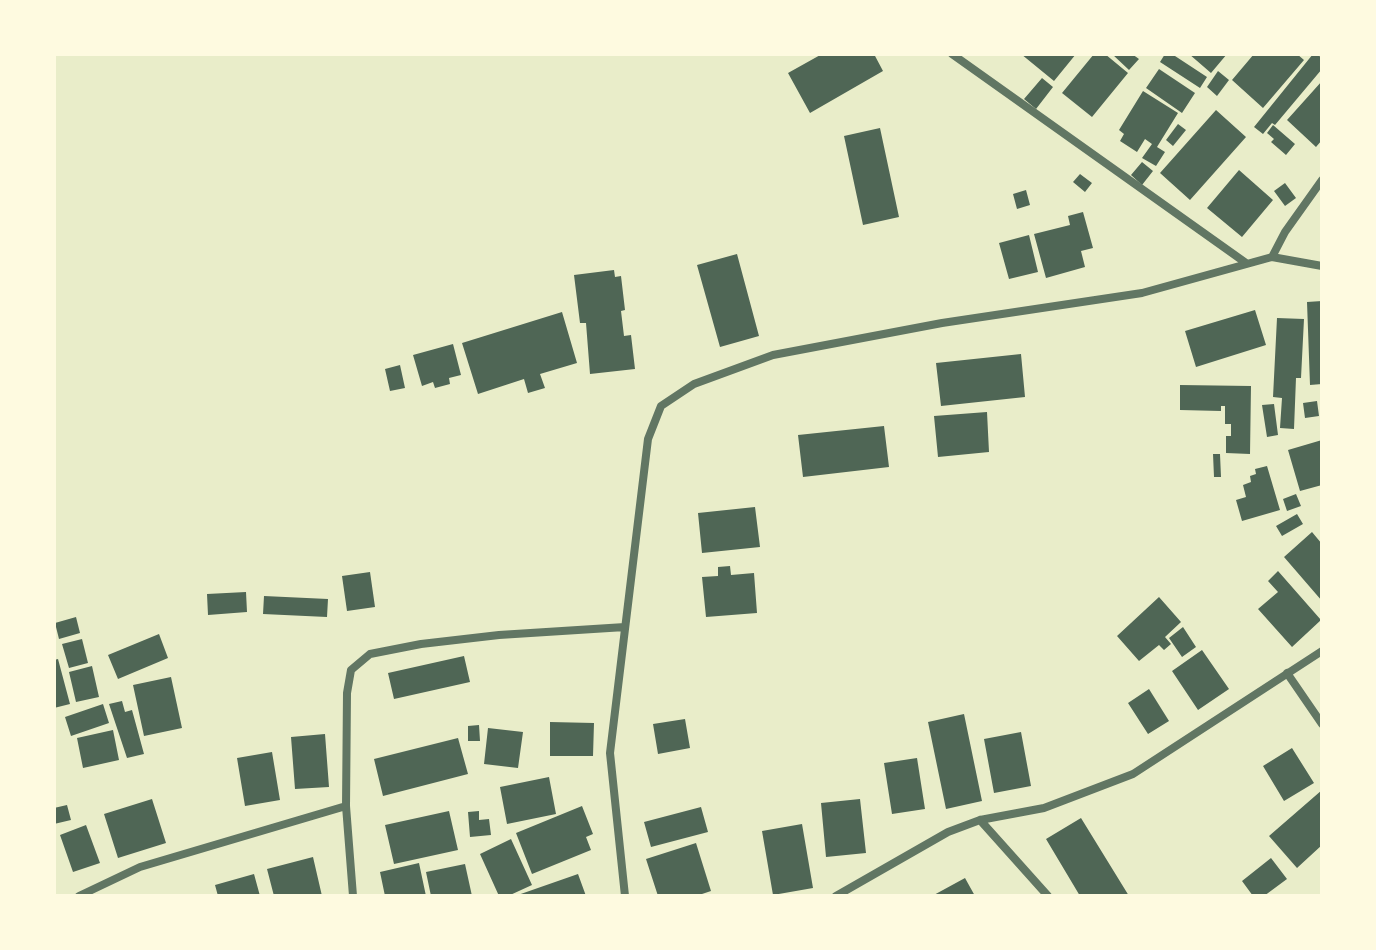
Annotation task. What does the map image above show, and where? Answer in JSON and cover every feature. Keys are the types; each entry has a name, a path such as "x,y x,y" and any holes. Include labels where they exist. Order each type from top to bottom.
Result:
{"street":[{"path":"952,54 1246,263"},
{"path":"1272,257 1285,232 1322,180"},
{"path":"625,896 610,753 648,439 661,406 694,384 773,355 942,323 1142,293 1272,257 1322,266"},
{"path":"353,896 346,806 347,693 351,670 370,654 421,644 499,635 625,627"},
{"path":"836,896 921,845 980,820 1044,808 1133,774 1322,651"},
{"path":"1287,673 1322,724"},
{"path":"79,896 140,867 346,806"},
{"path":"980,820 1048,896"}],"building":[{"path":"822,54 874,54 883,71 810,113 788,73"},
{"path":"1021,54 1076,54 1054,81"},
{"path":"1094,54 1105,54 1128,73 1092,117 1062,93"},
{"path":"1112,54 1132,54 1139,59 1129,70"},
{"path":"1165,54 1177,54 1175,56 1207,77 1200,88 1160,62"},
{"path":"1189,54 1227,54 1211,73"},
{"path":"1254,54 1297,54 1304,60 1263,108 1232,80"},
{"path":"1313,54 1322,57 1322,69 1275,125 1272,123 1263,134 1254,127"},
{"path":"1159,69 1195,93 1182,113 1146,88"},
{"path":"1218,71 1229,80 1217,96 1207,87"},
{"path":"1042,78 1053,87 1036,109 1024,99"},
{"path":"1322,81 1322,140 1316,147 1287,120"},
{"path":"1143,91 1178,113 1157,147 1165,152 1156,166 1142,158 1152,144 1145,139 1137,152 1120,141 1124,134 1119,130"},
{"path":"1216,110 1246,137 1190,200 1160,173"},
{"path":"1178,124 1186,130 1173,146 1166,140"},
{"path":"1273,125 1295,144 1286,155 1271,142 1274,139 1267,133"},
{"path":"880,128 899,217 863,225 844,136"},
{"path":"1142,162 1153,171 1142,185 1131,175"},
{"path":"1239,170 1273,200 1242,237 1207,208"},
{"path":"1080,174 1092,183 1085,192 1073,182"},
{"path":"1285,183 1296,198 1285,206 1274,191"},
{"path":"1026,190 1030,205 1017,209 1013,194"},
{"path":"1083,212 1093,248 1081,251 1085,267 1046,278 1034,234 1070,225 1068,216"},
{"path":"1029,235 1038,272 1009,279 999,243"},
{"path":"737,254 759,336 720,347 697,265"},
{"path":"614,270 615,277 621,276 624,336 631,335 635,369 590,374 586,323 580,323 574,275"},
{"path":"1322,301 1322,384 1310,385 1307,302"},
{"path":"1255,310 1266,345 1196,367 1185,331"},
{"path":"562,312 577,363 540,374 545,388 528,393 524,379 478,394 462,343"},
{"path":"1277,318 1304,319 1301,378 1296,378 1294,429 1280,428 1282,398 1273,397"},
{"path":"453,344 461,375 449,378 450,384 435,388 433,382 422,386 413,355"},
{"path":"1021,354 1025,397 941,406 936,363"},
{"path":"400,365 405,388 390,391 385,369"},
{"path":"1180,385 1251,386 1250,454 1226,453 1226,436 1231,436 1231,424 1225,424 1225,406 1221,406 1221,411 1180,410"},
{"path":"1317,401 1319,416 1305,418 1303,403"},
{"path":"1274,404 1278,435 1267,437 1262,405"},
{"path":"987,412 989,452 938,457 934,416"},
{"path":"884,426 889,467 803,477 798,435"},
{"path":"1322,440 1322,485 1300,491 1288,450"},
{"path":"1213,454 1220,454 1221,477 1214,477"},
{"path":"1267,466 1280,510 1242,521 1236,500 1246,497 1243,485 1251,482 1250,476 1256,474 1255,469"},
{"path":"1296,494 1301,506 1287,511 1283,499"},
{"path":"755,507 760,547 702,553 698,513"},
{"path":"1297,514 1303,524 1282,536 1276,526"},
{"path":"1312,532 1322,544 1322,601 1284,557"},
{"path":"730,566 731,575 754,573 757,613 706,617 702,577 718,576 718,567"},
{"path":"1278,571 1321,620 1292,647 1258,609 1278,592 1268,581"},
{"path":"370,572 375,607 347,611 342,576"},
{"path":"246,592 247,612 208,615 207,594"},
{"path":"264,596 328,599 327,617 263,614"},
{"path":"1159,597 1181,622 1165,637 1171,644 1164,650 1159,645 1139,661 1117,636"},
{"path":"76,617 80,633 59,639 55,623"},
{"path":"1183,627 1196,647 1182,657 1169,638"},
{"path":"159,634 168,658 118,679 108,655"},
{"path":"82,639 88,663 69,668 62,644"},
{"path":"1202,650 1229,689 1198,710 1172,671"},
{"path":"464,656 470,682 394,699 388,673"},
{"path":"58,659 70,704 54,708 54,660"},
{"path":"92,666 99,697 76,702 69,672"},
{"path":"171,677 182,728 144,736 133,685"},
{"path":"1149,689 1169,721 1148,734 1128,703"},
{"path":"122,701 125,712 132,710 144,754 127,758 109,704"},
{"path":"103,704 109,723 71,736 65,717"},
{"path":"964,714 982,801 946,809 928,722"},
{"path":"685,719 690,748 658,754 653,724"},
{"path":"550,722 594,723 593,756 550,756"},
{"path":"479,725 480,741 468,741 468,726"},
{"path":"488,728 523,732 518,768 484,764"},
{"path":"113,730 119,760 83,768 77,738"},
{"path":"1021,732 1031,786 994,793 984,739"},
{"path":"325,734 329,787 295,789 291,737"},
{"path":"458,738 468,774 383,796 374,759"},
{"path":"1292,748 1314,783 1284,801 1263,766"},
{"path":"272,752 280,800 245,806 237,758"},
{"path":"917,758 925,809 892,814 884,763"},
{"path":"549,777 556,814 507,824 500,787"},
{"path":"1322,790 1322,845 1297,868 1269,836"},
{"path":"152,799 166,843 118,858 104,814"},
{"path":"860,799 866,853 826,857 821,803"},
{"path":"67,805 71,820 54,824 54,808"},
{"path":"582,806 593,834 586,837 591,850 532,874 516,833"},
{"path":"701,807 708,832 651,847 644,822"},
{"path":"449,811 458,850 394,864 385,825"},
{"path":"479,811 479,820 489,819 491,835 470,837 468,812"},
{"path":"1081,818 1129,896 1080,896 1046,839"},
{"path":"802,824 813,888 773,895 762,831"},
{"path":"86,825 100,863 73,872 60,835"},
{"path":"511,839 532,885 508,896 499,896 480,854"},
{"path":"696,843 711,891 696,896 658,896 646,859"},
{"path":"313,857 322,896 274,896 267,869"},
{"path":"1271,858 1287,879 1264,896 1253,896 1242,881"},
{"path":"419,863 426,896 385,896 380,872"},
{"path":"465,864 472,896 431,896 426,872"},
{"path":"254,874 260,896 218,896 215,885"},
{"path":"578,874 586,896 515,896"},
{"path":"965,878 975,896 932,896"}]}
